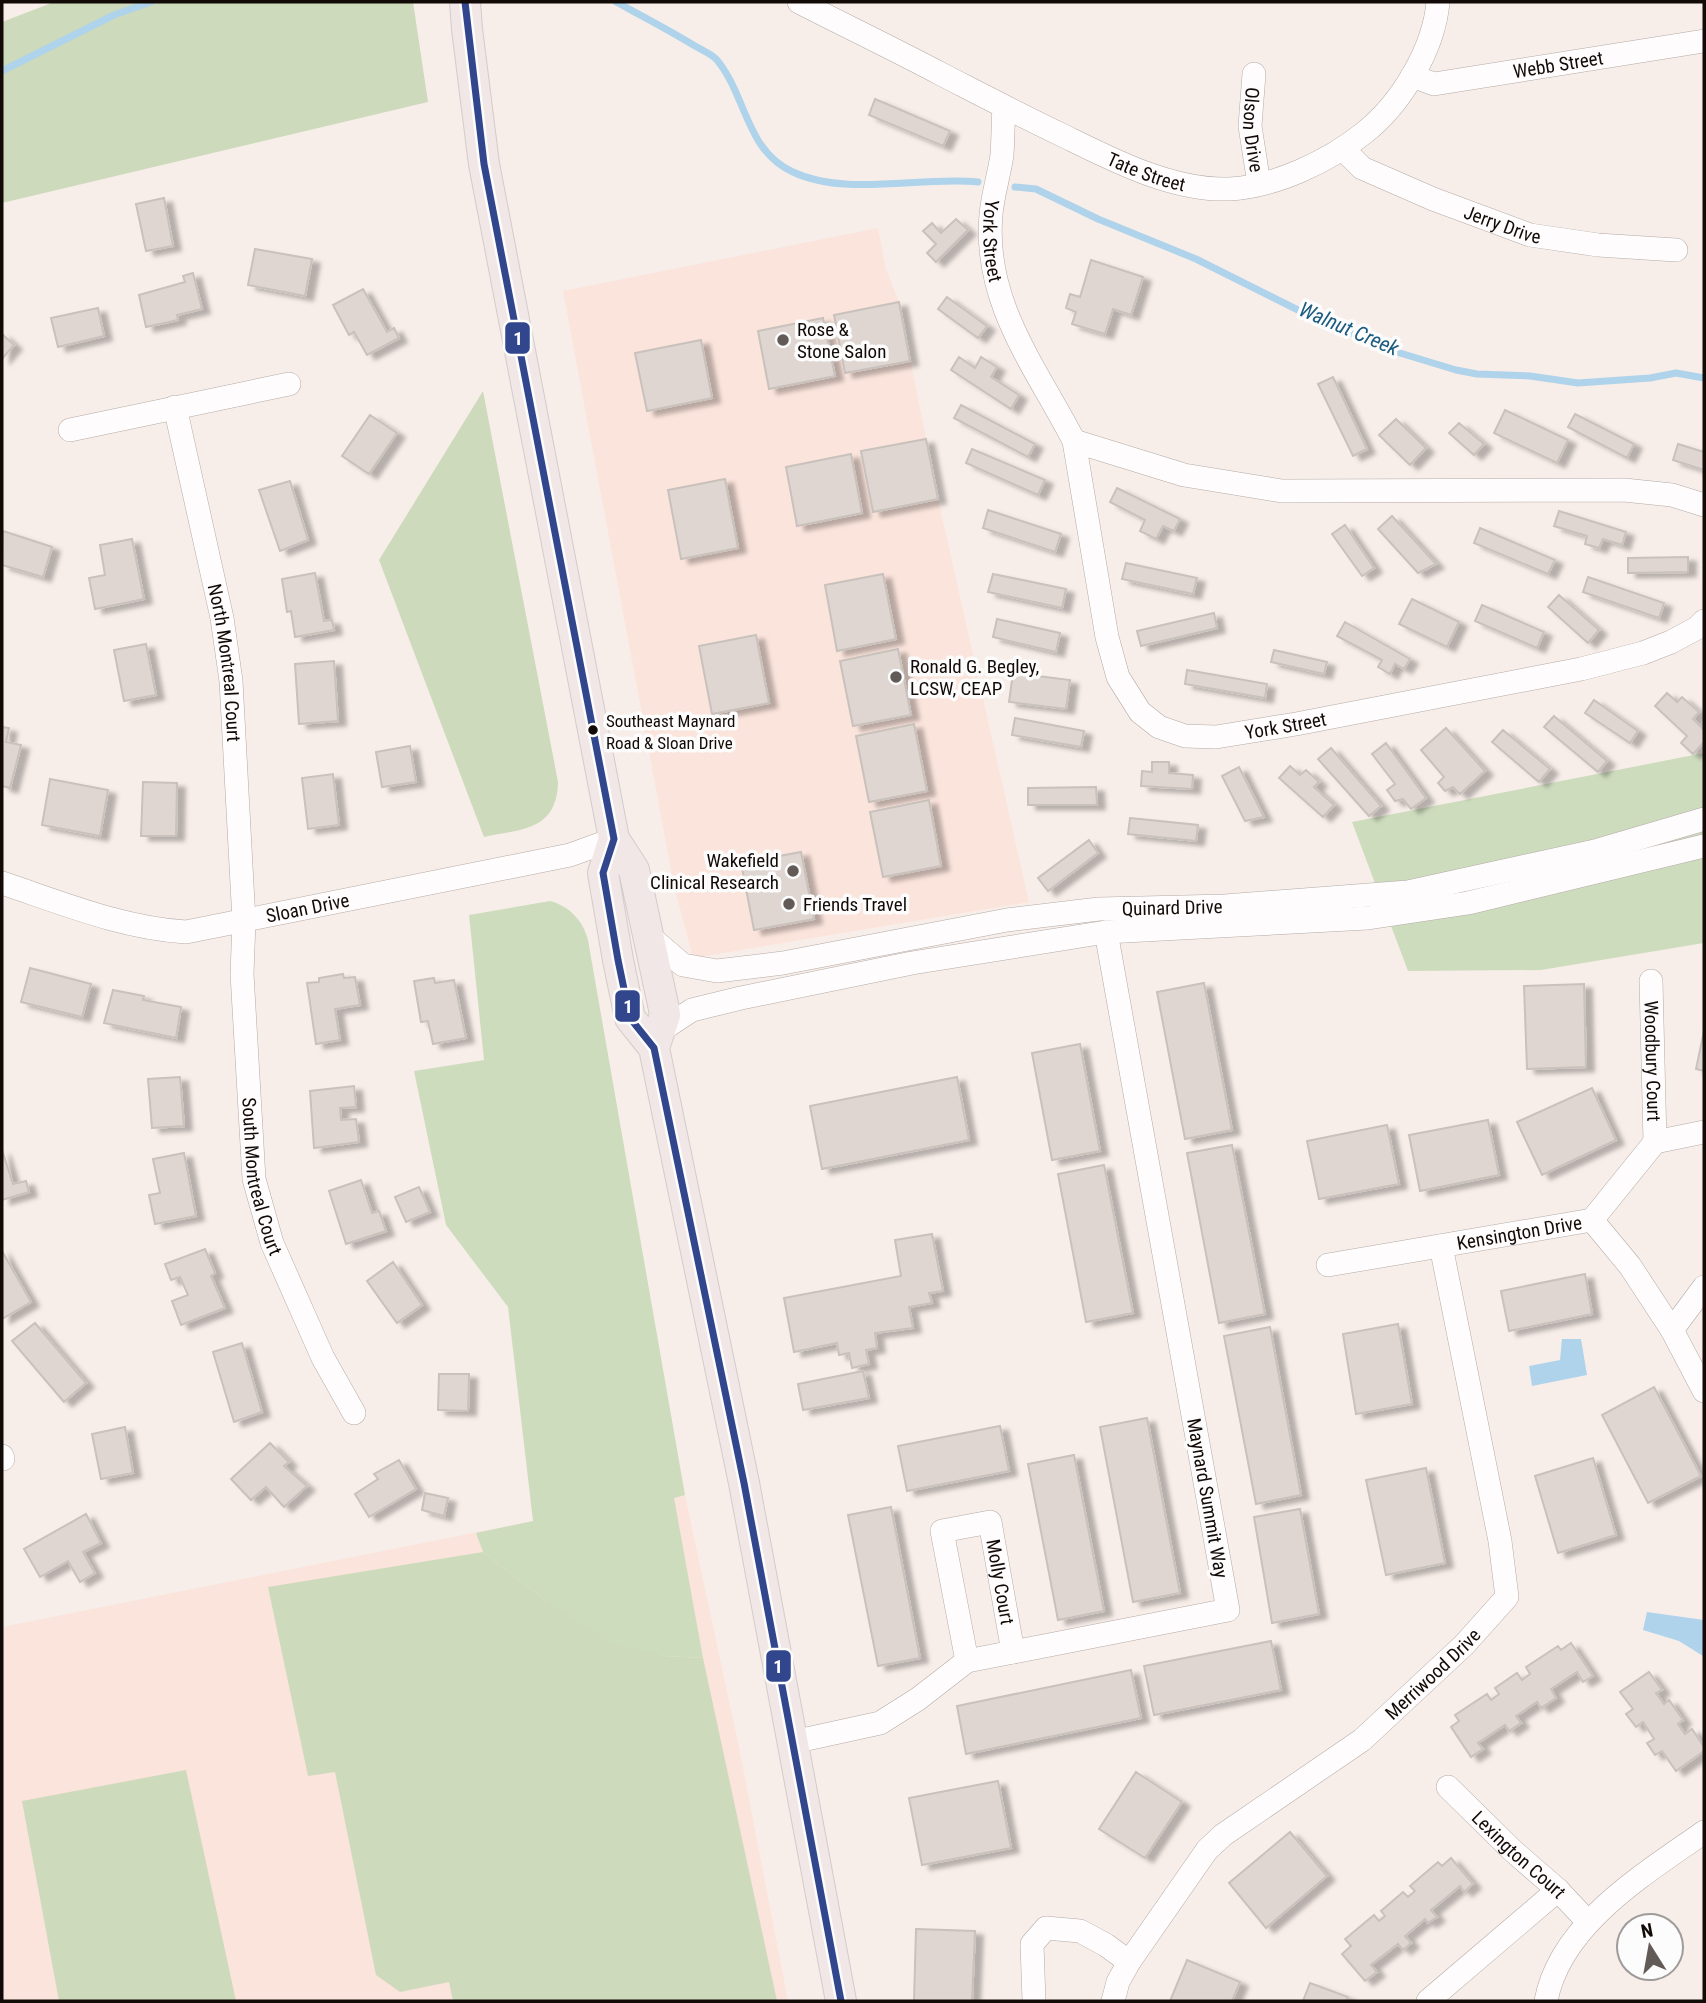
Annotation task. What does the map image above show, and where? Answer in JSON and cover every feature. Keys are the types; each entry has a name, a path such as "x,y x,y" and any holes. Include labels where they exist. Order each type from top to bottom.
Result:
{"main road":[{"path":"465,2 484,164 614,839 634,870 665,1015 657,1039 841,2001"},
{"path":"614,839 603,873 629,1018 657,1039"}],"street":[{"name":"Tate Street","path":"799,2 1136,171 1199,187 1229,189 1259,184 1307,169 1344,150 1371,128 1412,76 1433,27 1438,2"},
{"name":"Webb Street","path":"1412,76 1434,84 1704,41"},
{"name":"Olson Drive","path":"1254,74 1250,126 1259,184"},
{"name":"York Street","path":"1004,107 1002,156 991,214 992,253 998,291 1014,334 1074,441 1107,637 1118,677 1140,712 1159,727 1185,736 1216,737 1296,724 1581,668 1652,650 1680,638 1704,621"},
{"name":"Jerry Drive","path":"1344,150 1362,168 1530,235 1598,245 1676,250"},
{"path":"70,430 289,384"},
{"name":"North Montreal Court","path":"175,407 222,618 231,681 244,921"},
{"path":"1074,441 1184,475 1282,491 1624,490 1672,495 1704,505"},
{"name":"Quinard Drive","path":"648,935 683,965 717,971 783,963 1007,920 1099,909 1225,906 1408,892 1595,851 1704,819"},
{"name":"Sloan Drive","path":"2,883 119,921 158,930 186,932 570,855 614,839"},
{"name":"Quinard Drive","path":"657,1039 692,1010 912,963 1106,932 1368,918 1468,903 1704,846"},
{"name":"South Montreal Court","path":"244,921 242,974 254,1179 272,1243 323,1357 354,1413"},
{"name":"Maynard Summit Way","path":"793,1742 880,1723 918,1699 967,1661 1228,1610 1106,932"},
{"name":"Woodbury Court","path":"1651,981 1655,1142"},
{"path":"1592,1220 1655,1142 1704,1132"},
{"name":"Kensington Drive","path":"1328,1265 1592,1220 1630,1266 1672,1330 1704,1391"},
{"name":"Merriwood Drive","path":"1112,2001 1129,1962 1207,1850 1223,1835 1362,1740 1464,1645 1507,1597 1500,1541 1441,1246"},
{"path":"1672,1330 1704,1287"},
{"name":"Molly Court","path":"967,1661 942,1531 990,1522 1013,1652"},
{"name":"Lexington Court","path":"1448,1787 1513,1851 1558,1890 1588,1923"},
{"path":"1546,2001 1549,1986 1561,1961 1588,1923 1623,1891 1704,1832"},
{"path":"1428,2001 1558,1890"},
{"path":"1034,2001 1032,1944 1046,1928 1080,1931 1129,1962"}],"shaded area":[{"path":"878,228 886,269 899,302 938,499 1029,902 693,958 674,886 563,291"},
{"path":"685,1495 739,1747 788,2001 2,2001 2,1627 533,1521"}],"green space":[{"path":"54,2 413,2 428,102 2,203 2,22"},
{"path":"483,391 558,782 556,798 544,819 523,829 484,837 379,560"},
{"path":"1704,753 1704,943 1541,970 1408,971 1352,822"},
{"path":"550,901 563,906 574,915 583,926 588,940 685,1495 674,1498 703,1658 664,1656 609,1642 545,1600 483,1552 476,1533 533,1521 508,1307 446,1225 414,1071 484,1060 469,915"},
{"path":"483,1552 545,1600 664,1656 703,1658 777,2001 453,2001 449,1982 400,1992 376,1975 335,1772 308,1776 268,1587"},
{"path":"186,1770 236,2001 59,2001 22,1801"}],"water":[{"path":"1562,1339 1581,1339 1587,1375 1532,1386 1529,1366 1560,1360"},
{"path":"1647,1612 1704,1620 1703,1656 1679,1641 1643,1630"}],"building":[{"path":"875,99 950,131 943,146 869,115"},
{"path":"164,198 173,246 146,251 136,204"},
{"path":"956,219 968,230 936,262 927,253 936,244 923,231 932,223 941,233"},
{"path":"255,249 312,259 305,296 248,285"},
{"path":"1091,260 1143,277 1131,315 1113,309 1105,334 1072,324 1076,312 1066,308 1070,294 1080,297"},
{"path":"193,273 202,309 177,315 178,320 146,327 139,295 185,282 183,276"},
{"path":"363,289 387,332 394,328 399,338 367,355 354,332 349,335 333,305"},
{"path":"947,297 987,326 978,338 938,309"},
{"path":"899,302 910,361 845,373 834,315"},
{"path":"98,308 104,336 58,347 51,318"},
{"path":"823,318 835,376 769,389 758,331"},
{"path":"2,334 14,345 2,359"},
{"path":"701,340 712,398 647,411 635,353"},
{"path":"959,357 975,368 981,357 997,367 991,377 1019,395 1011,409 951,370"},
{"path":"1333,377 1367,449 1353,456 1318,384"},
{"path":"961,405 1035,444 1028,457 954,418"},
{"path":"1505,410 1568,440 1557,463 1494,433"},
{"path":"1575,414 1634,444 1627,458 1568,427"},
{"path":"370,415 397,433 369,474 342,456"},
{"path":"1396,419 1426,448 1410,465 1379,435"},
{"path":"1459,423 1484,444 1474,455 1449,433"},
{"path":"926,439 938,499 873,512 861,451"},
{"path":"1678,444 1704,452 1704,470 1673,460"},
{"path":"972,449 1045,480 1038,495 966,463"},
{"path":"851,454 862,513 797,526 786,467"},
{"path":"725,479 738,548 681,559 668,490"},
{"path":"290,481 308,540 280,551 259,490"},
{"path":"1117,488 1180,519 1174,531 1163,526 1156,539 1140,531 1145,520 1110,502"},
{"path":"988,510 1061,534 1055,552 983,528"},
{"path":"1559,511 1626,532 1622,545 1603,539 1599,548 1585,544 1587,536 1554,526"},
{"path":"1392,516 1436,564 1418,573 1378,529"},
{"path":"1345,525 1374,568 1362,576 1332,534"},
{"path":"1480,528 1555,560 1548,574 1474,543"},
{"path":"3,531 52,547 43,577 2,565"},
{"path":"132,539 144,599 95,609 89,578 105,575 100,545"},
{"path":"1688,557 1688,572 1628,573 1628,558"},
{"path":"1126,563 1197,578 1193,594 1122,579"},
{"path":"315,573 324,621 332,620 334,630 295,637 291,611 287,612 282,579"},
{"path":"883,574 896,639 837,651 825,585"},
{"path":"993,574 1066,589 1062,608 988,592"},
{"path":"1588,577 1664,603 1659,618 1583,592"},
{"path":"1559,595 1599,630 1588,643 1548,607"},
{"path":"1412,599 1459,622 1447,647 1399,624"},
{"path":"1482,605 1544,632 1537,648 1475,621"},
{"path":"1214,613 1217,628 1141,646 1137,631"},
{"path":"997,619 1060,633 1056,652 993,637"},
{"path":"1345,622 1410,659 1404,669 1395,664 1390,674 1378,667 1382,660 1337,636"},
{"path":"756,635 769,703 712,714 699,646"},
{"path":"146,644 156,695 124,701 114,650"},
{"path":"898,649 911,715 853,726 840,661"},
{"path":"1274,650 1327,662 1324,674 1271,662"},
{"path":"334,661 338,721 299,724 295,664"},
{"path":"1187,670 1267,684 1265,698 1185,684"},
{"path":"1013,673 1070,680 1066,709 1009,702"},
{"path":"1667,693 1677,702 1682,697 1699,712 1693,719 1704,730 1704,742 1693,754 1681,743 1687,736 1655,706"},
{"path":"1594,700 1638,731 1630,743 1585,713"},
{"path":"1554,716 1607,761 1598,772 1544,727"},
{"path":"1015,718 1084,731 1081,747 1012,735"},
{"path":"914,724 927,791 869,802 856,736"},
{"path":"2,727 9,728 6,742 21,745 10,788 2,786"},
{"path":"1446,728 1485,771 1460,794 1453,787 1445,791 1438,783 1444,777 1421,750"},
{"path":"1503,730 1550,769 1539,782 1492,742"},
{"path":"1386,743 1426,798 1411,809 1403,799 1395,801 1387,790 1395,784 1372,754"},
{"path":"410,746 416,782 382,787 376,752"},
{"path":"1331,748 1381,806 1369,816 1318,759"},
{"path":"1152,762 1169,762 1169,773 1193,775 1192,789 1141,786 1142,771 1152,772"},
{"path":"1290,766 1300,775 1306,770 1319,782 1314,787 1334,805 1323,817 1279,778"},
{"path":"1239,767 1264,817 1245,821 1222,776"},
{"path":"333,774 339,825 308,829 302,778"},
{"path":"50,779 108,790 100,836 42,825"},
{"path":"143,782 177,783 176,836 141,836"},
{"path":"1096,787 1097,805 1028,805 1028,788"},
{"path":"929,800 941,866 883,877 870,812"},
{"path":"1130,818 1198,825 1196,841 1128,834"},
{"path":"1089,840 1098,853 1048,891 1038,878"},
{"path":"801,852 814,919 754,930 741,863"},
{"path":"30,968 91,984 82,1017 21,1002"},
{"path":"343,974 344,978 355,977 360,1005 335,1009 340,1040 316,1044 307,983"},
{"path":"434,978 435,983 454,980 466,1038 433,1044 428,1021 421,1022 414,981"},
{"path":"1204,983 1232,1130 1185,1139 1157,992"},
{"path":"1584,984 1586,1067 1527,1069 1524,986"},
{"path":"113,990 144,996 143,1000 181,1007 176,1038 104,1023"},
{"path":"1704,1031 1704,1071 1696,1069"},
{"path":"1080,1044 1100,1151 1052,1160 1032,1053"},
{"path":"180,1077 184,1126 152,1128 148,1079"},
{"path":"957,1077 969,1140 822,1169 810,1106"},
{"path":"354,1086 356,1107 340,1108 341,1120 356,1119 359,1142 314,1148 310,1091"},
{"path":"1592,1088 1616,1140 1542,1175 1517,1122"},
{"path":"1488,1120 1499,1175 1420,1191 1409,1135"},
{"path":"1387,1125 1399,1184 1319,1199 1307,1141"},
{"path":"1232,1145 1265,1314 1219,1323 1187,1153"},
{"path":"2,1150 13,1184 26,1181 29,1192 2,1200"},
{"path":"184,1153 196,1216 155,1224 149,1195 160,1193 153,1159"},
{"path":"1104,1165 1133,1313 1086,1322 1058,1174"},
{"path":"361,1180 372,1213 379,1211 386,1231 346,1244 329,1191"},
{"path":"419,1187 430,1212 406,1222 395,1197"},
{"path":"932,1234 943,1291 929,1293 932,1303 909,1307 913,1328 875,1333 877,1348 866,1350 869,1364 852,1368 849,1353 839,1355 837,1343 794,1352 784,1298 901,1276 895,1240"},
{"path":"205,1249 215,1273 211,1276 225,1308 181,1325 172,1301 188,1295 180,1277 171,1280 165,1264"},
{"path":"2,1251 31,1302 2,1319"},
{"path":"393,1262 422,1305 397,1323 367,1281"},
{"path":"1585,1274 1592,1314 1509,1331 1501,1291"},
{"path":"35,1323 86,1383 64,1402 12,1341"},
{"path":"1398,1324 1412,1404 1356,1414 1343,1334"},
{"path":"1270,1327 1301,1495 1256,1504 1224,1336"},
{"path":"242,1343 262,1412 234,1422 213,1352"},
{"path":"863,1371 869,1398 803,1410 798,1384"},
{"path":"439,1374 469,1374 468,1411 438,1410"},
{"path":"1654,1387 1701,1476 1648,1503 1602,1415"},
{"path":"1147,1418 1180,1593 1133,1602 1100,1427"},
{"path":"1000,1426 1009,1471 907,1491 898,1446"},
{"path":"125,1427 133,1473 101,1479 92,1434"},
{"path":"270,1443 289,1462 284,1466 307,1486 284,1507 266,1487 251,1500 231,1479"},
{"path":"1074,1455 1104,1611 1058,1620 1028,1464"},
{"path":"1593,1458 1616,1535 1558,1553 1535,1476"},
{"path":"399,1460 416,1489 369,1517 355,1494 378,1479 374,1474"},
{"path":"1426,1468 1445,1563 1386,1575 1366,1480"},
{"path":"425,1493 448,1498 444,1516 422,1510"},
{"path":"891,1507 920,1658 878,1666 848,1515"},
{"path":"1300,1509 1319,1614 1272,1623 1254,1517"},
{"path":"86,1514 101,1543 83,1552 95,1573 80,1582 68,1561 40,1577 24,1549"},
{"path":"1271,1641 1281,1690 1154,1715 1144,1666"},
{"path":"1571,1643 1593,1676 1583,1682 1577,1672 1551,1689 1556,1698 1541,1708 1537,1702 1516,1716 1521,1723 1509,1731 1505,1725 1478,1743 1483,1749 1471,1757 1451,1727 1459,1721 1455,1715 1487,1694 1491,1700 1499,1694 1495,1688 1517,1673 1522,1680 1530,1674 1526,1667 1558,1646 1561,1650"},
{"path":"1131,1670 1141,1718 966,1754 957,1706"},
{"path":"1649,1672 1662,1690 1656,1693 1664,1704 1669,1700 1683,1720 1678,1724 1685,1734 1692,1729 1704,1747 1704,1751 1676,1771 1662,1751 1655,1755 1647,1743 1654,1739 1643,1722 1636,1727 1626,1714 1633,1709 1620,1692"},
{"path":"1136,1772 1182,1802 1145,1858 1099,1829"},
{"path":"998,1781 1011,1848 922,1865 909,1798"},
{"path":"1290,1832 1327,1876 1266,1928 1229,1883"},
{"path":"1451,1858 1473,1884 1464,1892 1460,1886 1431,1910 1437,1917 1428,1923 1425,1919 1405,1936 1411,1943 1403,1950 1398,1944 1371,1965 1377,1972 1365,1981 1342,1954 1351,1946 1345,1939 1374,1915 1379,1921 1385,1916 1381,1911 1403,1892 1408,1897 1415,1891 1410,1886 1438,1862 1442,1866"},
{"path":"916,1929 975,1931 972,2001 914,2001"},
{"path":"1187,1960 1240,1982 1232,2001 1170,2001"},
{"path":"1310,1983 1348,1997 1346,2001 1303,2001"}],"waterway":[{"name":"Walnut Creek","path":"2,71 114,15 151,2"},
{"name":"Walnut Creek","path":"616,2 715,58 735,90 756,137 777,163 793,172 814,179 859,185 978,182"},
{"name":"Walnut Creek","path":"1015,187 1036,189 1098,219 1196,259 1298,310 1358,336 1400,353 1456,370 1578,383 1650,378 1676,373 1704,378"}],"transit line":[{"name":"1","path":"465,2 484,164 614,839 603,873 618,960 630,1018 654,1048 744,1483 841,2001"}],"place":[{"name":"Rose & Stone Salon","path":"783,340"},
{"name":"Ronald G. Begley, LCSW, CEAP","path":"896,677"},
{"name":"Southeast Maynard Road & Sloan Drive","path":"593,730"},
{"name":"Wakefield Clinical Research","path":"793,871"},
{"name":"Friends Travel","path":"789,904"}]}
